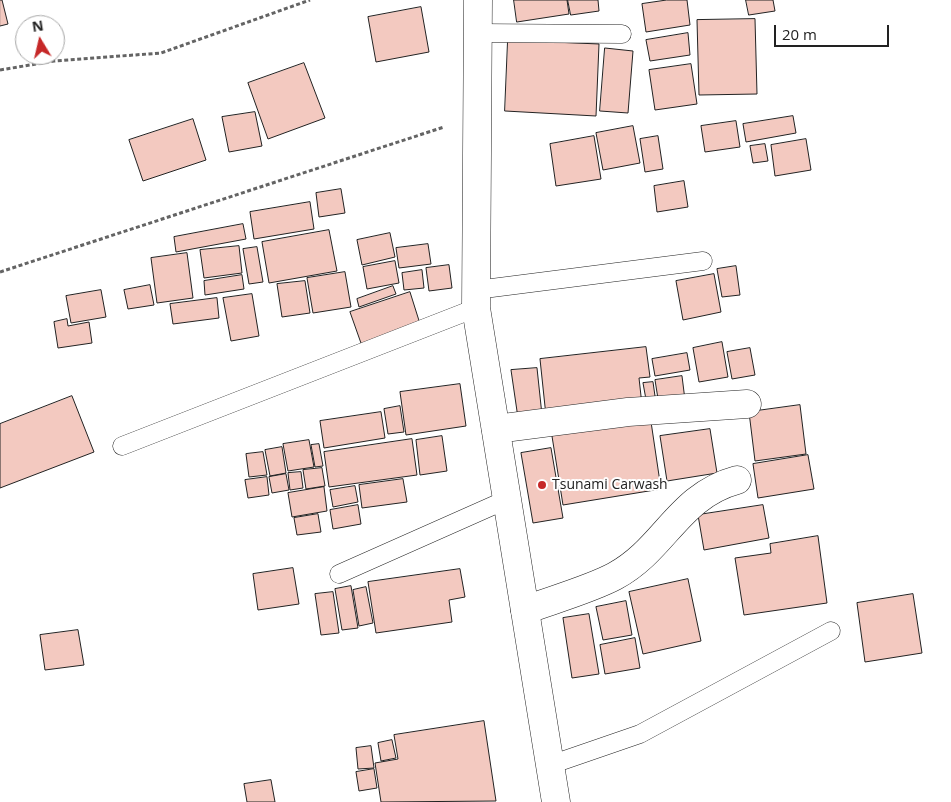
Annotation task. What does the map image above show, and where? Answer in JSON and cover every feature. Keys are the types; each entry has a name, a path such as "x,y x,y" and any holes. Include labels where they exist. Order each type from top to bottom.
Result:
{"street":[{"path":"478,0 476,299 556,802"},
{"path":"496,429 628,412 747,404"},
{"path":"525,610 616,576 651,550 686,508 720,484 737,480"}],"lane":[{"path":"478,33 622,34"},
{"path":"122,446 476,299 703,261"},
{"path":"339,574 508,499"},
{"path":"550,765 640,734 831,631"}],"path":[{"path":"0,70 54,61 161,53 310,0"},
{"path":"0,272 477,117"}],"building":[{"path":"0,0 2,0 8,24 0,26"},
{"path":"514,0 567,0 569,14 517,22"},
{"path":"568,0 598,0 599,11 571,15"},
{"path":"667,0 687,0 690,25 646,32 642,4"},
{"path":"746,0 773,0 775,11 749,15"},
{"path":"421,7 429,52 376,62 368,17"},
{"path":"755,19 757,94 699,95 697,20"},
{"path":"688,33 690,55 650,61 646,40"},
{"path":"508,40 599,44 596,116 505,111"},
{"path":"605,48 633,51 628,113 600,111"},
{"path":"304,63 325,118 268,139 248,83"},
{"path":"691,64 697,104 655,110 649,70"},
{"path":"255,112 262,146 229,152 222,117"},
{"path":"793,116 796,133 746,142 743,124"},
{"path":"193,119 206,160 143,181 129,140"},
{"path":"736,121 740,147 705,152 701,126"},
{"path":"633,126 640,163 603,170 596,133"},
{"path":"594,136 601,179 556,186 550,144"},
{"path":"658,136 663,169 645,172 640,139"},
{"path":"806,139 811,170 775,176 771,145"},
{"path":"765,144 768,161 753,163 750,146"},
{"path":"684,181 688,207 657,212 654,186"},
{"path":"341,189 345,213 319,217 316,193"},
{"path":"310,202 314,229 254,239 250,212"},
{"path":"243,224 246,239 176,252 174,237"},
{"path":"329,230 337,271 269,283 262,242"},
{"path":"390,233 395,257 362,265 357,240"},
{"path":"428,244 431,264 399,268 396,248"},
{"path":"239,246 242,273 204,278 200,250"},
{"path":"257,247 263,282 249,284 243,249"},
{"path":"187,253 193,298 157,303 151,258"},
{"path":"395,261 399,283 367,289 363,267"},
{"path":"449,265 452,288 429,291 426,268"},
{"path":"736,266 740,295 722,297 717,269"},
{"path":"422,270 424,288 404,290 402,273"},
{"path":"345,272 351,307 313,313 307,278"},
{"path":"714,274 721,312 683,320 676,281"},
{"path":"242,275 244,289 205,295 204,281"},
{"path":"305,281 310,313 282,317 277,284"},
{"path":"150,285 154,305 128,309 124,290"},
{"path":"393,286 396,294 359,307 357,299"},
{"path":"101,290 106,317 71,323 66,296"},
{"path":"410,292 421,327 362,346 350,312"},
{"path":"252,294 259,336 231,341 223,298"},
{"path":"217,298 219,318 173,324 170,304"},
{"path":"67,319 68,326 89,322 92,343 58,348 54,322"},
{"path":"722,342 728,377 699,382 693,348"},
{"path":"646,347 650,377 639,378 642,405 546,416 540,359"},
{"path":"750,348 755,375 732,379 727,352"},
{"path":"687,353 690,370 655,376 652,359"},
{"path":"537,368 542,415 518,418 511,370"},
{"path":"682,376 685,400 659,405 655,380"},
{"path":"653,382 656,403 647,405 643,383"},
{"path":"460,384 466,426 406,435 400,392"},
{"path":"72,396 94,452 0,488 0,424"},
{"path":"800,405 806,454 755,461 749,412"},
{"path":"400,406 404,432 388,434 384,409"},
{"path":"381,412 385,438 324,448 320,421"},
{"path":"650,415 661,489 563,505 551,430"},
{"path":"710,429 717,473 667,481 660,436"},
{"path":"442,436 447,471 420,475 416,440"},
{"path":"412,439 417,475 329,487 324,452"},
{"path":"309,440 314,467 288,471 283,444"},
{"path":"319,444 323,466 315,467 311,445"},
{"path":"282,447 286,473 270,476 265,450"},
{"name":"Tsunami Carwash","path":"551,448 563,518 533,523 521,453"},
{"path":"263,452 267,475 249,477 246,454"},
{"path":"808,455 814,489 758,498 753,464"},
{"path":"322,468 325,486 306,489 303,470"},
{"path":"301,472 303,488 290,490 288,473"},
{"path":"286,474 289,490 272,493 269,477"},
{"path":"267,477 269,495 248,498 245,480"},
{"path":"403,479 407,502 362,508 359,485"},
{"path":"355,486 358,502 333,507 330,490"},
{"path":"324,487 327,511 292,517 288,493"},
{"path":"358,505 361,524 333,529 330,510"},
{"path":"763,505 769,538 704,550 698,515"},
{"path":"318,514 321,532 297,535 294,518"},
{"path":"818,536 827,603 744,615 735,558 771,553 770,544"},
{"path":"293,568 299,604 258,610 253,574"},
{"path":"460,569 465,597 449,600 452,622 376,633 368,582"},
{"path":"688,579 701,641 643,654 629,592"},
{"path":"351,586 358,628 342,630 335,589"},
{"path":"366,587 373,623 359,626 353,590"},
{"path":"333,592 339,633 321,635 315,594"},
{"path":"913,594 922,653 865,662 857,603"},
{"path":"626,601 632,635 603,640 596,607"},
{"path":"589,614 599,674 572,678 563,618"},
{"path":"78,630 84,665 45,670 40,635"},
{"path":"635,638 640,668 605,674 600,645"},
{"path":"484,721 496,801 381,802 375,763 398,759 394,735"},
{"path":"392,740 396,758 381,761 378,743"},
{"path":"371,746 374,768 358,769 356,748"},
{"path":"374,769 377,788 359,791 356,772"},
{"path":"271,780 275,802 247,802 244,784"}],"place":[{"name":"Tsunami Carwash","path":"542,485"}]}
